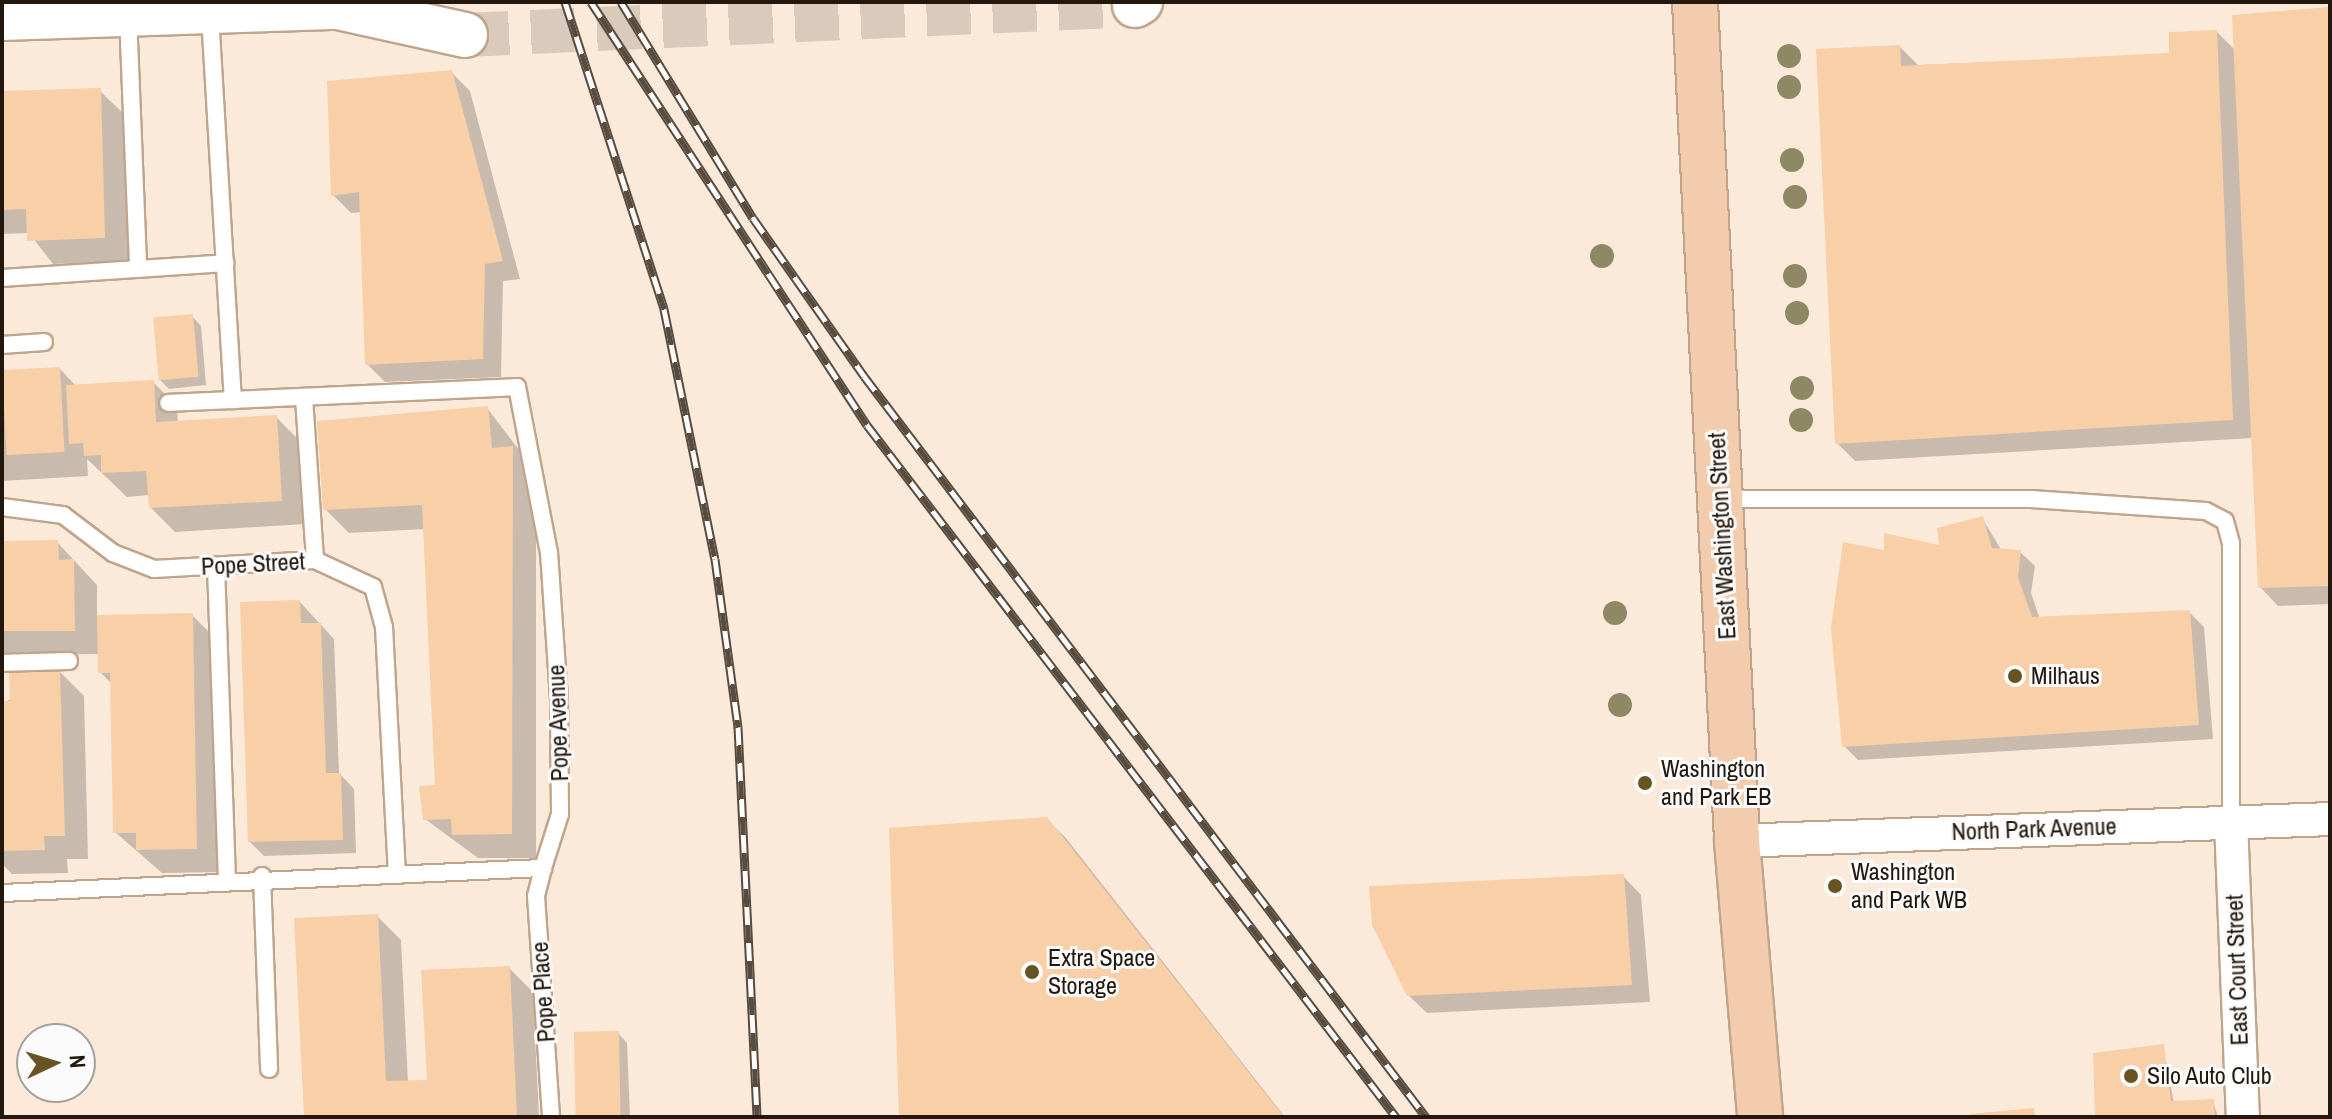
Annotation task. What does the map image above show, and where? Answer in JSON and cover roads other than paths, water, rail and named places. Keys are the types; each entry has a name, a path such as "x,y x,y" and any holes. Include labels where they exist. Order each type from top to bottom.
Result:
{"main road":[{"name":"East Washington Street","path":"1695,2 1737,841 1760,1117"},
{"path":"2,18 345,5 465,35"},
{"name":"East Washington Street","path":"1749,1117 1756,1069"},
{"name":"East Washington Street","path":"1756,1069 1771,1117"}],"street":[{"name":"North Park Avenue","path":"1737,841 2330,819"},
{"name":"East Court Street","path":"2231,822 2243,1117"}],"lane":[{"path":"209,10 233,400"},
{"path":"128,13 138,269"},
{"path":"2,278 225,263"},
{"path":"2,345 44,342"},
{"name":"Pope Avenue","path":"168,403 517,387 549,553 559,699 560,814 543,868"},
{"path":"304,398 315,560"},
{"path":"1720,499 2031,499 2206,511 2225,521 2231,544 2231,822"},
{"name":"Pope Street","path":"2,507 63,515 113,553 154,569 315,560 373,587 384,627 397,871"},
{"path":"216,566 227,878"},
{"path":"2,663 69,661"},
{"path":"2,893 262,876 543,868"},
{"name":"Pope Place","path":"543,868 536,896 551,1117"},
{"path":"262,876 269,1069"}],"tunnel":[{"path":"465,35 1135,5"}],"railway":[{"path":"565,2 664,309 715,559 738,727 757,1117"},
{"path":"591,2 867,425 1396,1117"},
{"path":"621,2 753,218 864,376 1426,1117"}],"place":[{"name":"Milhaus","path":"2015,676"},
{"name":"Washington and Park EB","path":"1645,783"},
{"name":"Washington and Park WB","path":"1835,886"},
{"name":"Extra Space Storage","path":"1032,972"},
{"name":"Silo Auto Club","path":"2131,1076"}]}
